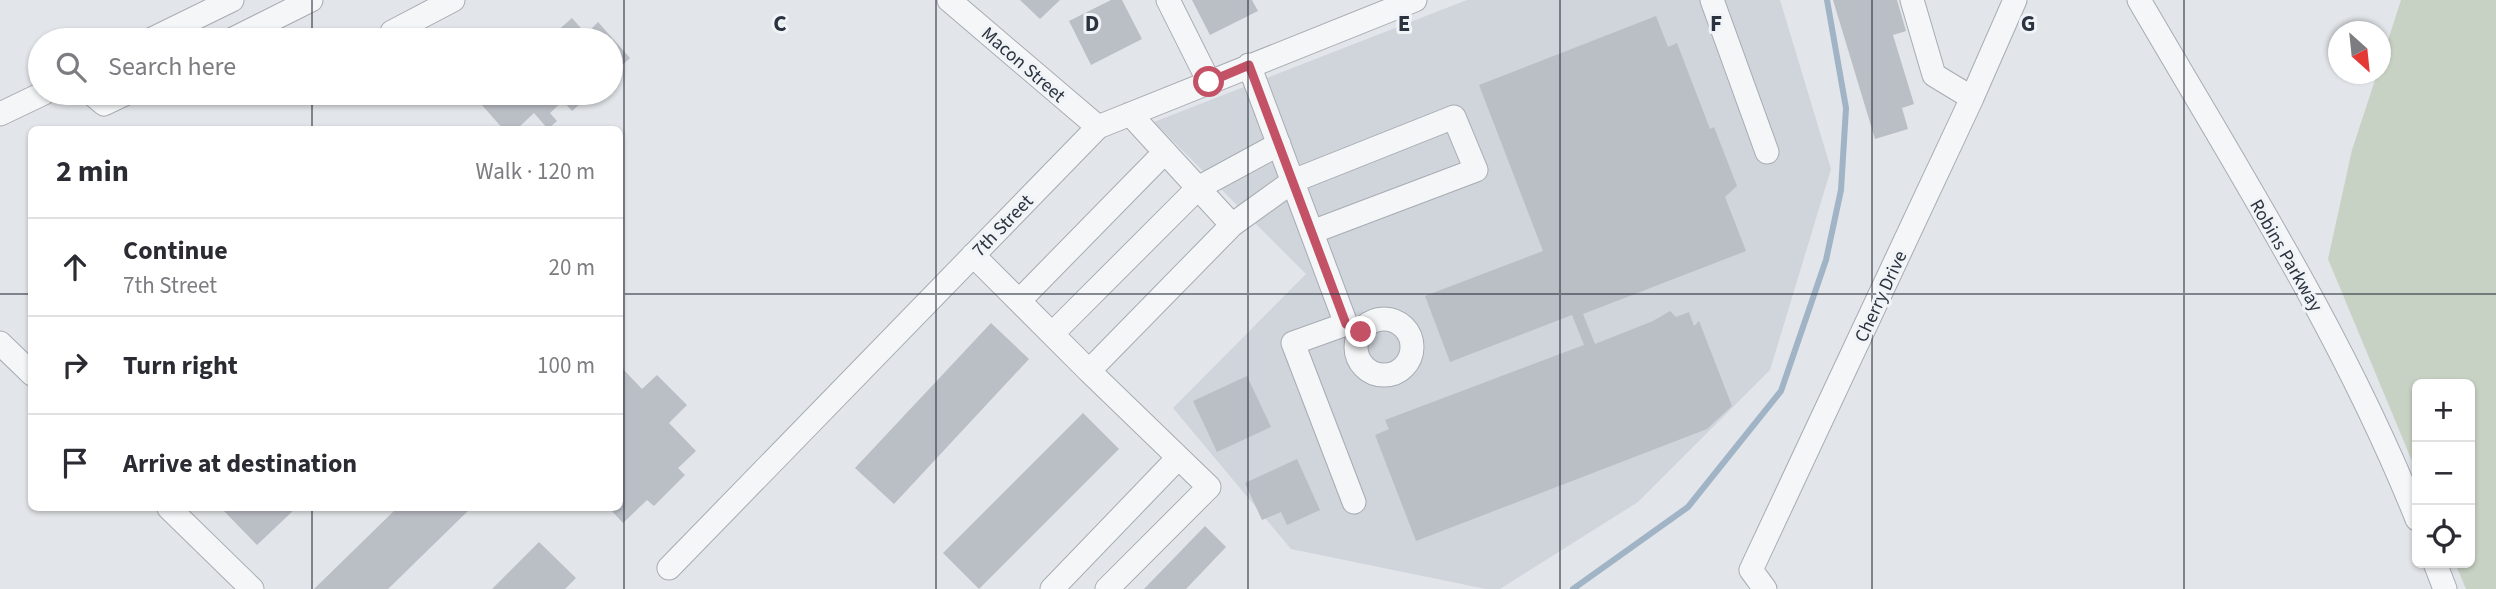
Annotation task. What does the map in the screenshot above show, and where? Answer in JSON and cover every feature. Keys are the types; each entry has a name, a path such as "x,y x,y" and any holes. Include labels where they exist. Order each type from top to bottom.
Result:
{"street":[{"path":"175,28 232,0"},
{"path":"256,28 311,0"},
{"path":"400,28 453,0"},
{"path":"1168,0 1209,82"},
{"name":"7th Street","path":"668,568 1098,127 1415,0"},
{"path":"1712,0 1767,152"},
{"path":"1912,0 1934,75 1972,98"},
{"name":"Cherry Drive","path":"1765,589 1745,580 1972,98 2015,0"},
{"name":"Robins Parkway","path":"2139,0 2318,306 2391,453 2412,506"},
{"name":"Macon Street","path":"959,3 1098,127"},
{"path":"1249,65 1312,232 1354,328 1293,343 1354,502"},
{"path":"0,114 28,101"},
{"path":"1130,114 1232,225"},
{"path":"1089,371 1232,225 1293,181 1454,117 1476,170 1312,232"},
{"path":"1052,334 1198,188 1279,144"},
{"path":"1019,302 1165,152"},
{"path":"973,255 1209,487 1107,589"},
{"path":"0,343 28,370"},
{"path":"1052,589 1178,458"},
{"path":"172,511 252,589"},
{"path":"2437,568 2445,589"}],"shaded area":[{"path":"1467,0 1780,0 1831,169 1770,370 1638,502 1500,589 1486,589 1291,549 1173,408 1306,274 1154,122"}],"green space":[{"path":"2401,0 2496,0 2496,589 2466,589 2457,568 2475,568 2475,379 2412,379 2412,461 2328,259 2352,150 2374,84 2391,84 2391,31"}],"building":[{"path":"1020,0 1060,0 1040,19"},
{"path":"1111,0 1122,0 1142,39 1091,65 1069,21"},
{"path":"1192,0 1252,0 1258,11 1210,35"},
{"path":"1833,0 1897,0 1906,31 1893,35 1914,104 1902,108 1908,129 1875,139"},
{"path":"1656,16 1668,47 1677,43 1710,129 1714,127 1737,186 1725,197 1746,251 1583,314 1595,344 1653,321 1670,311 1676,317 1689,312 1694,326 1699,321 1732,406 1707,429 1416,541 1375,435 1389,429 1385,420 1584,345 1572,315 1450,362 1425,296 1543,251 1479,85"},
{"path":"572,18 581,28 561,28"},
{"path":"598,22 603,28 592,28"},
{"path":"623,50 630,58 623,65"},
{"path":"482,105 559,105 550,113 557,121 551,126 545,126 534,113 520,126 500,126"},
{"path":"567,105 579,105 572,111"},
{"path":"991,323 1029,359 894,504 855,468"},
{"path":"623,369 642,389 657,375 687,405 669,423 696,451 678,468 685,475 654,506 647,500 623,523 612,511 623,511"},
{"path":"1247,376 1271,427 1217,452 1193,401"},
{"path":"1083,413 1119,449 979,589 943,553"},
{"path":"1297,459 1320,510 1287,525 1281,512 1262,520 1245,483"},
{"path":"224,511 293,511 257,545"},
{"path":"394,511 468,511 388,589 314,589"},
{"path":"1205,526 1226,547 1186,589 1144,589"},
{"path":"539,542 576,578 565,589 492,589"}],"waterway":[{"path":"1573,589 1688,507 1781,391 1826,260 1841,190 1846,108 1827,0"}],"route":[{"path":"1209,82 1249,65 1346,324 1361,332"}]}
